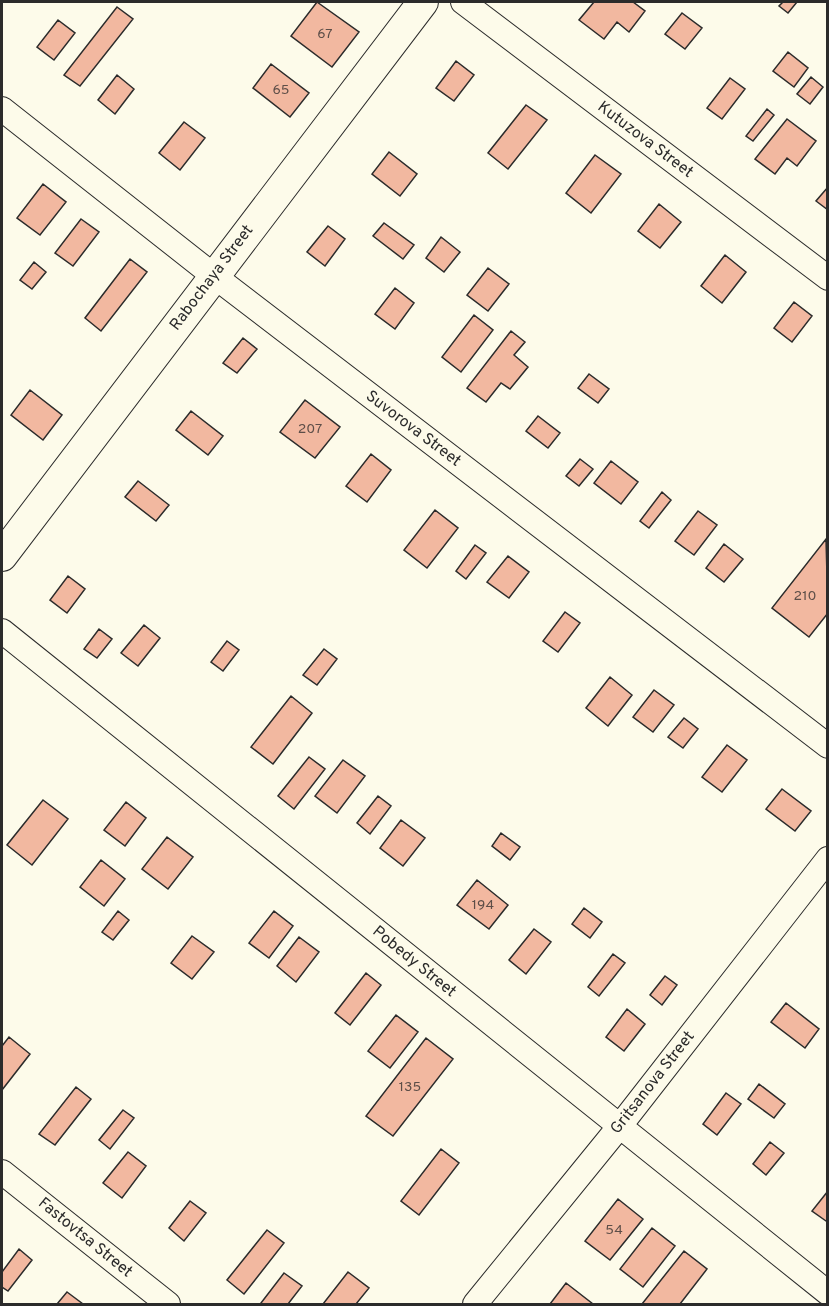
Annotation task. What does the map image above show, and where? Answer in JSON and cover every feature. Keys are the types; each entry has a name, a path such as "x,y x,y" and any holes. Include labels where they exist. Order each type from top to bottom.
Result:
{"street":[{"name":"Rabochaya Street","path":"2,556 423,2"},
{"name":"Kutuzova Street","path":"463,2 828,278"},
{"name":"Suvorova Street","path":"2,109 214,276 828,746"},
{"name":"Pobedy Street","path":"2,631 828,1293"},
{"name":"Gritsanova Street","path":"475,1305 619,1127 828,859"},
{"name":"Fastovtsa Street","path":"2,1172 168,1305"}],"building":[{"path":"317,2 359,32 332,67 291,36"},
{"path":"594,2 633,2 645,11 629,32 617,22 604,39 579,20"},
{"path":"783,2 797,2 788,13 779,6"},
{"path":"117,7 133,19 80,86 64,75"},
{"path":"682,13 702,28 685,49 665,34"},
{"path":"58,20 75,33 54,60 37,47"},
{"path":"788,52 808,68 794,87 773,71"},
{"path":"456,61 474,75 454,101 436,88"},
{"path":"271,64 309,93 290,117 253,88"},
{"path":"117,75 134,89 115,114 98,100"},
{"path":"811,77 823,87 810,104 797,94"},
{"path":"730,78 745,89 722,119 707,108"},
{"path":"526,105 547,120 508,169 488,153"},
{"path":"767,109 774,115 753,141 746,136"},
{"path":"787,119 816,141 797,166 787,158 775,174 755,159"},
{"path":"184,122 205,138 180,170 159,153"},
{"path":"389,152 417,174 400,196 372,174"},
{"path":"595,155 621,174 591,213 566,193"},
{"path":"43,184 66,202 40,235 17,218"},
{"path":"828,187 828,210 816,201"},
{"path":"659,204 681,222 660,248 638,231"},
{"path":"81,219 99,232 73,266 55,253"},
{"path":"384,223 414,245 403,259 373,236"},
{"path":"328,226 345,239 325,266 307,252"},
{"path":"441,237 460,252 444,272 426,258"},
{"path":"725,255 746,272 722,303 701,286"},
{"path":"130,259 147,272 101,331 85,318"},
{"path":"34,262 46,272 32,289 20,280"},
{"path":"488,268 509,284 488,311 467,295"},
{"path":"395,288 414,303 395,329 375,314"},
{"path":"794,302 812,316 792,342 774,328"},
{"path":"474,315 493,330 461,372 442,357"},
{"path":"511,331 525,342 514,355 528,367 510,389 501,383 486,402 467,388"},
{"path":"243,338 257,349 237,373 223,363"},
{"path":"589,374 609,389 598,403 578,388"},
{"path":"30,390 62,415 43,440 11,415"},
{"path":"305,400 340,427 315,458 280,432"},
{"path":"191,411 223,436 208,455 176,430"},
{"path":"538,416 560,433 548,448 526,431"},
{"path":"371,454 391,470 367,502 346,486"},
{"path":"580,459 593,469 579,486 566,476"},
{"path":"611,461 638,482 621,504 594,483"},
{"path":"138,481 169,505 156,521 125,497"},
{"path":"662,492 671,500 649,528 640,521"},
{"path":"435,510 458,528 427,568 404,550"},
{"path":"698,511 717,525 694,555 675,541"},
{"path":"826,539 828,613 809,637 772,608"},
{"path":"724,544 743,559 724,582 706,568"},
{"path":"475,545 486,553 466,579 456,571"},
{"path":"508,556 529,572 509,598 487,582"},
{"path":"68,576 85,589 67,613 50,600"},
{"path":"565,612 580,623 558,652 543,641"},
{"path":"144,625 160,638 138,666 121,653"},
{"path":"99,629 112,639 97,658 84,649"},
{"path":"227,641 239,650 223,671 211,662"},
{"path":"324,649 337,659 317,685 303,675"},
{"path":"610,677 632,695 608,726 586,708"},
{"path":"654,690 674,705 653,732 633,717"},
{"path":"291,696 312,713 273,764 251,747"},
{"path":"684,718 698,729 683,748 668,737"},
{"path":"727,745 747,760 722,792 702,777"},
{"path":"309,757 325,769 294,809 278,796"},
{"path":"343,760 365,776 337,813 315,796"},
{"path":"782,789 811,811 795,831 766,809"},
{"path":"378,796 391,806 370,834 357,823"},
{"path":"43,800 68,819 32,865 7,845"},
{"path":"126,802 146,818 125,846 104,830"},
{"path":"401,820 425,838 403,866 380,848"},
{"path":"501,833 520,847 510,860 492,846"},
{"path":"167,837 193,857 168,889 142,869"},
{"path":"101,860 125,879 104,906 80,887"},
{"path":"477,880 508,905 489,929 457,905"},
{"path":"584,908 602,922 590,938 572,924"},
{"path":"118,911 129,920 113,940 102,932"},
{"path":"274,911 293,926 269,958 249,943"},
{"path":"534,929 551,942 526,974 509,960"},
{"path":"192,936 214,952 192,979 171,963"},
{"path":"299,937 319,952 296,982 277,966"},
{"path":"613,954 625,963 599,996 588,987"},
{"path":"366,973 381,985 350,1025 335,1013"},
{"path":"665,976 677,985 662,1005 650,995"},
{"path":"786,1003 819,1029 805,1048 771,1022"},
{"path":"627,1009 645,1024 624,1051 606,1037"},
{"path":"396,1015 418,1032 390,1068 368,1051"},
{"path":"9,1037 30,1054 2,1090 2,1046"},
{"path":"426,1038 453,1059 393,1136 366,1116"},
{"path":"759,1084 785,1104 774,1118 748,1099"},
{"path":"76,1087 91,1099 55,1145 39,1134"},
{"path":"726,1093 741,1104 717,1135 703,1124"},
{"path":"123,1110 134,1118 110,1149 99,1140"},
{"path":"770,1142 784,1153 766,1175 753,1164"},
{"path":"441,1149 459,1163 419,1215 401,1201"},
{"path":"128,1152 146,1166 122,1198 103,1183"},
{"path":"828,1191 828,1220 826,1221 812,1211"},
{"path":"618,1199 643,1219 610,1260 585,1241"},
{"path":"190,1201 206,1213 184,1241 169,1228"},
{"path":"652,1228 675,1246 643,1287 620,1269"},
{"path":"267,1230 284,1243 244,1294 227,1280"},
{"path":"19,1249 32,1260 8,1291 2,1287 2,1272"},
{"path":"684,1251 707,1269 680,1304 642,1304"},
{"path":"348,1272 369,1288 356,1304 323,1304"},
{"path":"284,1273 302,1286 288,1304 261,1303"},
{"path":"566,1283 593,1304 550,1304"},
{"path":"67,1292 83,1304 57,1304"}]}
